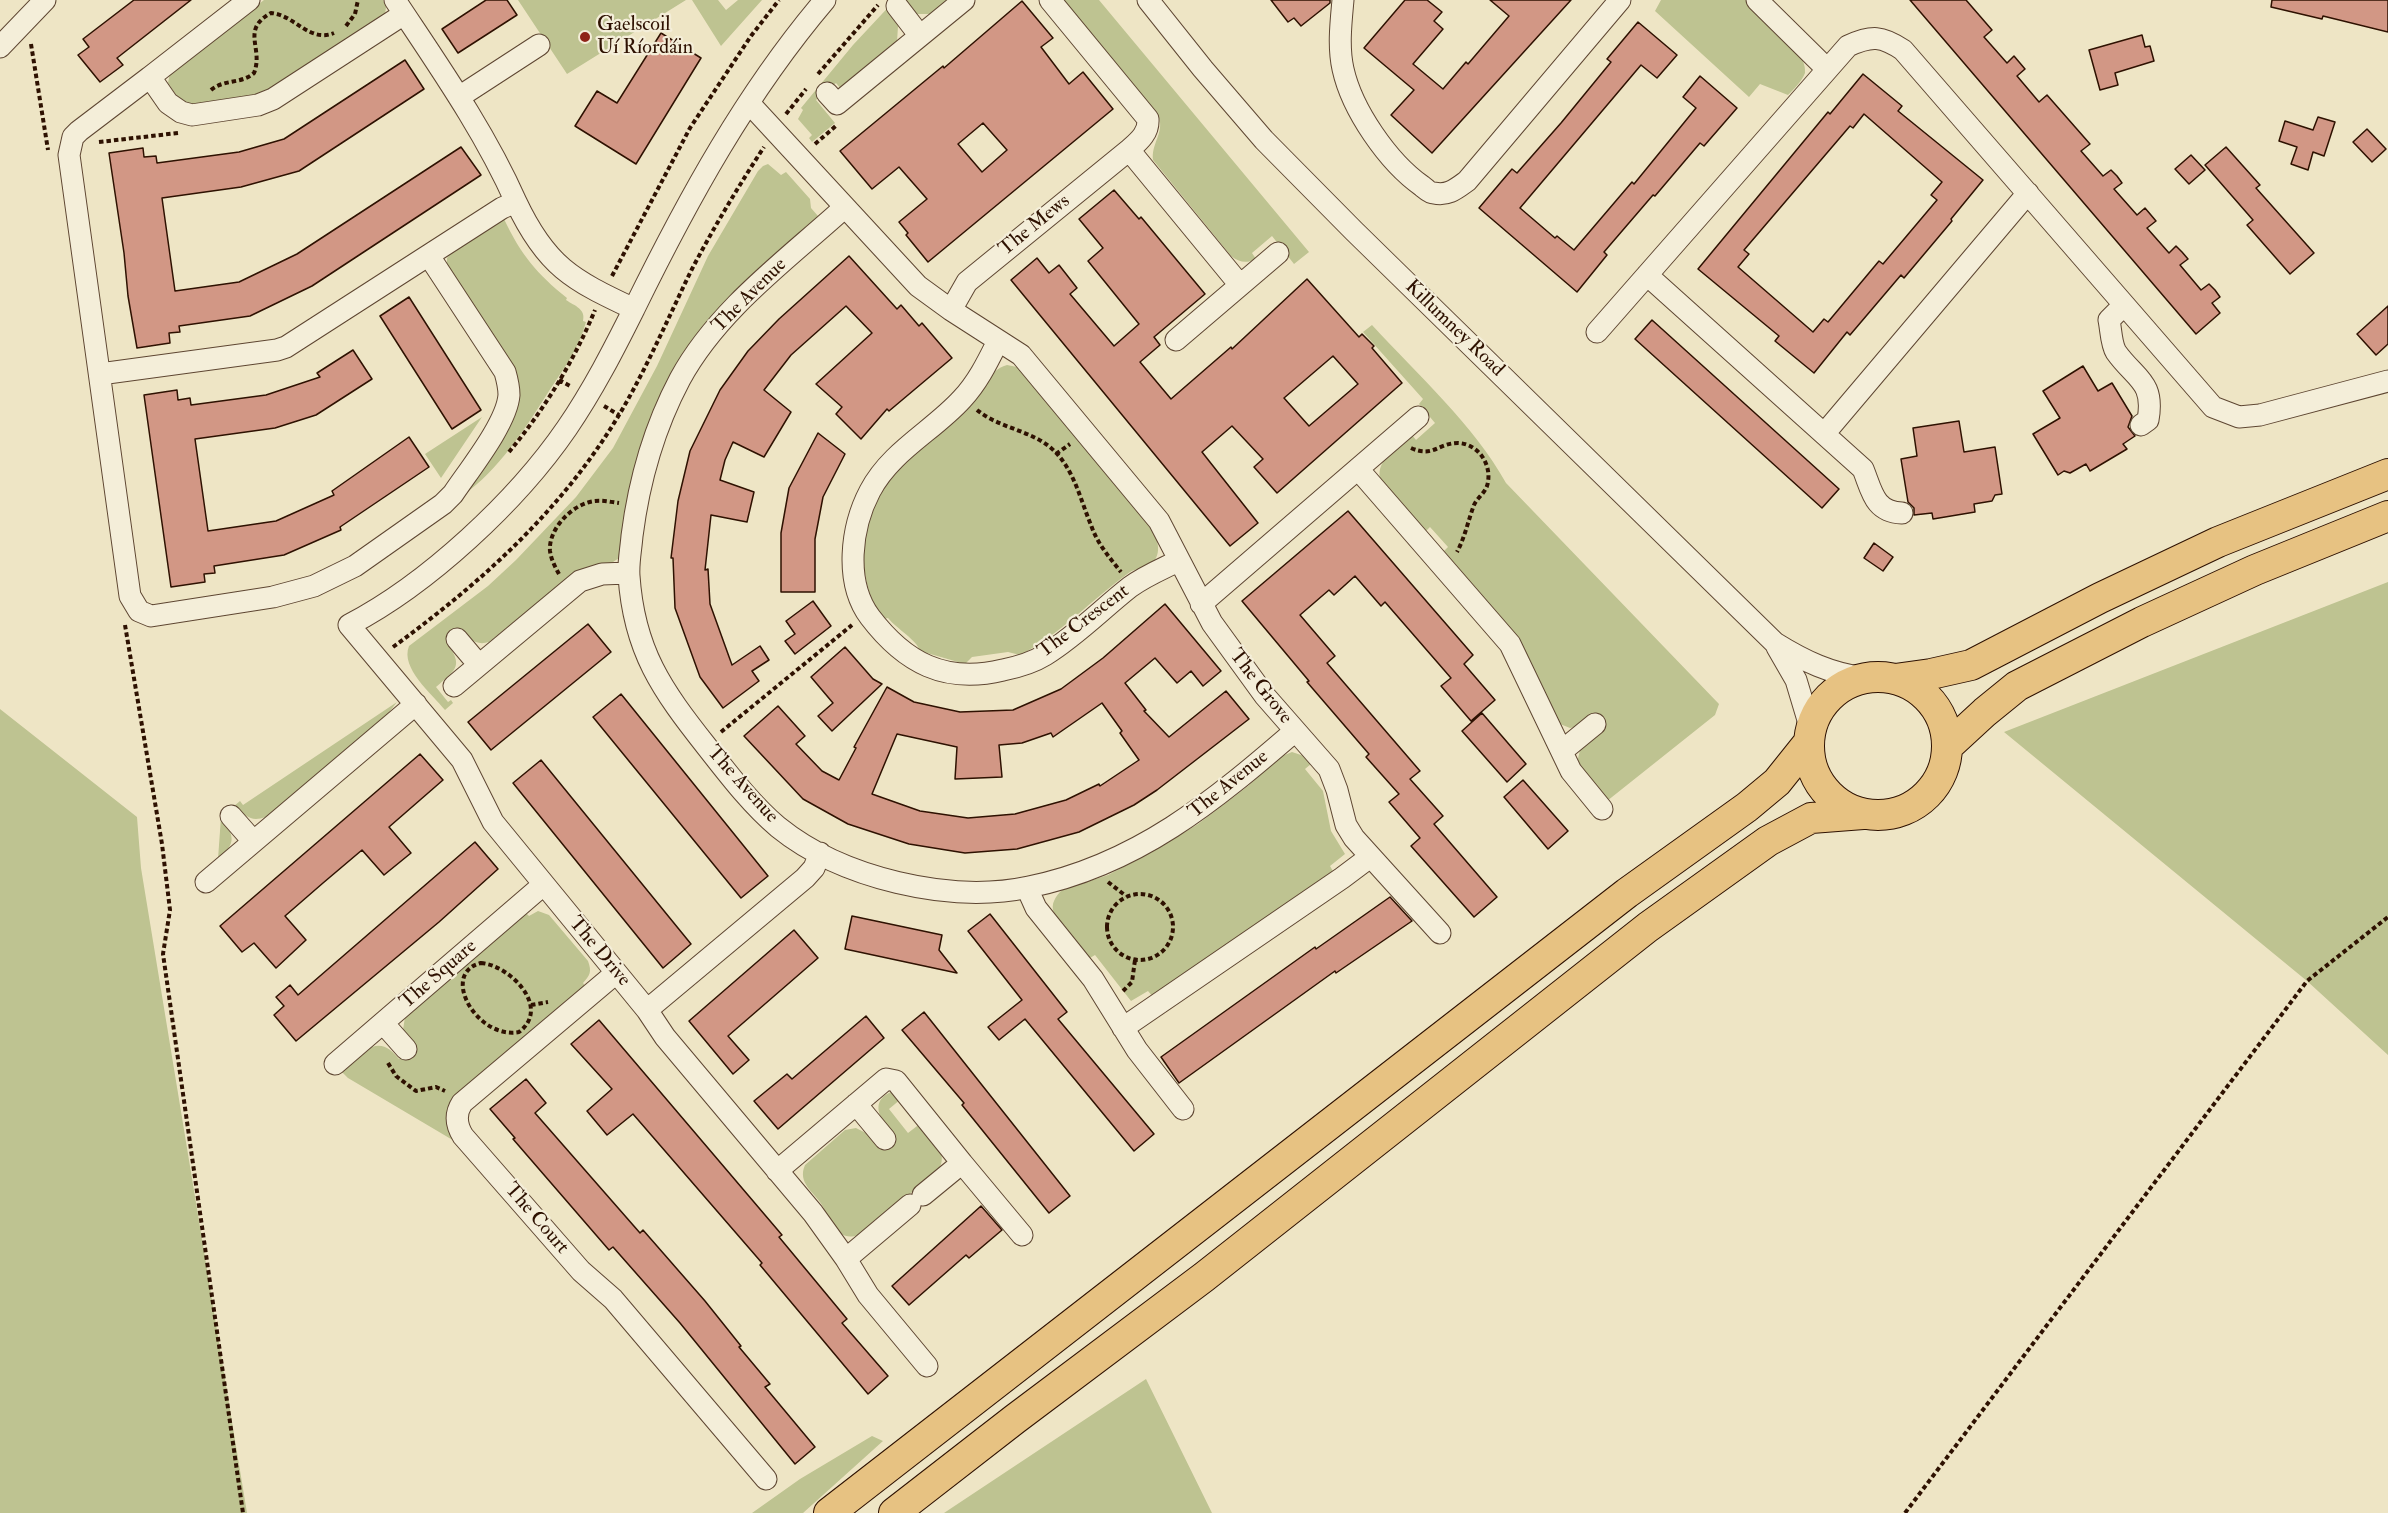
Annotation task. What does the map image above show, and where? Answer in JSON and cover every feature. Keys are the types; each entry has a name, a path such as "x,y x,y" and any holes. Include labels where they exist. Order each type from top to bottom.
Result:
{"highway":[{"path":"829,1513 1627,893 1747,807 1777,782 1810,736 1818,712 1830,696 1846,685 1865,678 1895,679 1971,665 2100,598 2217,542 2388,474"},
{"path":"1947,747 2017,686 2142,622 2214,589 2388,516"},
{"path":"894,1513 1204,1277 1666,914 1768,841 1811,818 1863,814 1884,815 1904,811 1921,801 1935,786 1944,767 1947,747 1944,725 1933,704 1916,689 1895,679"},
{"path":"1810,736 1810,762 1818,780 1829,796 1845,807 1863,814"}],"street":[{"path":"0,47 45,0"},
{"path":"249,0 79,131 73,137 70,146 69,155 130,596 139,611 151,616 273,597 314,586 356,566 449,498 502,419 509,384 505,372 429,256"},
{"path":"150,77 174,107 192,115 258,105 267,102 400,7 459,97 501,170 540,246 559,267 586,286 634,309 697,187 749,103 784,52 825,0"},
{"path":"820,86 837,104 964,0"},
{"name":"The Mews","path":"951,310 967,282 1129,150 1147,131 1148,119 1050,0"},
{"name":"Killumney Road","path":"1148,0 1264,141 1775,643 1806,663 1842,676 1865,678"},
{"path":"1343,0 1340,42 1343,69 1352,97 1388,154 1409,177 1432,193 1450,193 1467,181 1620,0"},
{"path":"1757,0 1827,69"},
{"path":"890,3 920,36"},
{"path":"1597,332 1848,46 1863,39 1886,39 1904,50 2213,407 2239,417 2260,415 2388,381"},
{"path":"459,97 539,45"},
{"path":"749,103 918,286 1025,359 1159,521 1201,604 1418,417"},
{"path":"1129,150 1240,285"},
{"path":"1824,434 2028,193"},
{"path":"100,374 277,350 296,341 502,208 516,202"},
{"name":"The Avenue","path":"845,207 742,300 700,349 682,375 666,409 653,442 636,506 628,573 639,639 649,663 672,701 736,783 763,813 787,834 820,853 873,874 919,888 956,893 995,892 1027,888 1096,868 1125,855 1206,806 1295,731"},
{"path":"1176,339 1278,253"},
{"path":"1647,275 1863,469 1873,499 1892,513 1902,513"},
{"path":"2124,305 2109,320 2115,350 2146,387 2150,410 2148,420 2141,425"},
{"name":"The Drive","path":"634,309 575,416 529,477 485,522 439,563 382,606 349,625 462,760 493,822 647,1010"},
{"name":"The Crescent","path":"998,341 979,376 963,398 889,464 871,489 861,513 854,545 855,578 867,613 883,633 916,661 944,673 983,675 1030,663 1046,654 1132,586 1178,561"},
{"path":"1358,469 1510,644 1576,779 1602,809"},
{"path":"454,686 570,589 590,577 628,573"},
{"name":"The Grove","path":"1201,604 1243,667 1329,769 1349,832 1440,933"},
{"path":"457,639 479,664"},
{"name":"Killumney Road","path":"1775,643 1796,680 1810,736"},
{"path":"206,882 416,704"},
{"path":"1562,751 1595,724"},
{"path":"231,816 253,841"},
{"path":"820,853 805,878 647,1010 665,1037 813,1213 868,1295 927,1366"},
{"path":"1123,1028 1370,857"},
{"name":"The Square","path":"335,1064 543,885"},
{"path":"1027,888 1036,908 1093,979 1145,1061 1183,1109"},
{"path":"460,1106 616,972"},
{"path":"383,1023 406,1049"},
{"path":"777,1170 886,1079 896,1081 1022,1235"},
{"path":"856,1104 885,1139"},
{"name":"The Court","path":"460,1106 457,1122 463,1136 582,1271 613,1299 766,1479"},
{"path":"846,1259 962,1163"}],"path":[{"path":"205,114 206,97 214,88 221,84 242,80 254,73 256,63 254,32 259,20 271,13 280,14 315,34 327,35 340,30 352,19 358,0"},
{"path":"611,276 690,128 751,36 779,0"},
{"path":"820,86 890,3"},
{"path":"27,17 49,156"},
{"path":"775,130 807,88"},
{"path":"812,146 837,125"},
{"path":"91,143 179,133"},
{"path":"559,380 581,344 596,310"},
{"path":"963,398 981,414 1032,436 1051,448 1068,470 1100,544 1132,586"},
{"path":"1397,435 1406,446 1425,453 1458,443 1470,445 1477,449 1487,466 1487,486 1475,502 1465,537 1456,553 1444,566"},
{"path":"570,589 559,574 550,553 552,535 561,521 579,507 593,501 636,506"},
{"path":"124,616 162,844 170,910 163,954 243,1513"},
{"path":"716,736 855,623"},
{"path":"1149,894 1159,899 1167,907 1174,928 1171,940 1156,957 1135,960 1125,957 1116,950 1107,932 1107,921 1110,911 1126,896 1149,894"},
{"path":"1905,1513 2307,981 2388,917"},
{"path":"1120,994 1131,982 1135,960"},
{"path":"490,964 510,975 523,990 531,1005 530,1018 519,1032 507,1033 495,1030 482,1021 466,999 462,991 465,976 474,965 490,964"},
{"path":"367,1037 396,1076 416,1091 430,1087 439,1088 460,1106"}],"green space":[{"path":"264,0 383,0 386,7 385,15 294,75 253,98 193,108 181,102 168,83 170,73"},
{"name":"Gaelscoil Uí Ríordáin","path":"518,0 686,0 567,74"},
{"name":"Gaelscoil Uí Ríordáin","path":"692,0 718,0 726,10 738,0 762,0 721,46"},
{"path":"895,0 949,0 932,14 916,14 903,1 889,13 898,26 897,42 841,89 836,83 816,100 835,123 812,142 809,138 812,135 798,119 803,110 801,108 853,45"},
{"path":"1063,0 1099,0 1309,252 1294,264 1272,236 1252,253 1256,259 1243,262 1231,256 1153,160 1160,129 1159,118"},
{"path":"1661,0 1749,0 1793,44 1804,64 1804,76 1788,95 1760,84 1749,97 1655,11"},
{"path":"768,164 781,175 786,172 810,199 811,208 818,216 707,323 680,359 659,399 637,459 619,558 610,564 567,579 489,642 473,641 461,629 446,641 455,656 456,666 436,687 448,702 451,700 453,703 445,710 413,672 407,654 409,646 488,586 516,560 576,497 613,448 657,366 708,256 758,171"},
{"path":"504,219 531,263 567,298 566,300 581,311 583,321 586,322 570,358 521,434 488,474 462,496 514,415 447,266 447,258 452,252"},
{"path":"1372,325 1461,420 1506,483 1719,704 1715,715 1607,801 1577,763 1580,750 1575,727 1570,728 1560,724 1515,635 1444,551 1448,547 1430,527 1426,531 1380,479 1381,465 1389,454 1412,435 1416,440 1435,423 1419,404 1423,399 1363,332"},
{"path":"1007,365 1017,367 1147,521 1155,535 1158,550 1153,562 1130,572 1035,647 1020,655 1008,652 972,657 965,664 920,651 915,643 888,618 883,619 875,608 868,588 864,568 864,540 869,515 880,494 894,475 968,409 994,372"},
{"path":"482,417 441,478 425,454"},
{"path":"2388,582 2388,1055 2307,981 2004,732"},
{"path":"397,702 386,716 266,817 250,818 236,807 222,817 232,840 228,849 218,859 221,817 240,801 243,805"},
{"path":"0,709 137,817 141,868 247,1513 0,1513"},
{"path":"1292,752 1304,756 1311,764 1305,769 1323,791 1331,831 1345,854 1330,866 1334,873 1153,997 1148,991 1131,1001 1095,955 1090,958 1054,913 1053,903 1056,898 1062,890 1108,875 1198,824 1248,786 1280,757"},
{"path":"538,911 549,915 588,961 590,973 583,983 586,987 458,1093 448,1112 449,1129 456,1142 348,1078 342,1072 376,1046 387,1048 399,1059 413,1047 403,1030 405,1017 525,912 529,916"},
{"path":"891,1092 901,1099 889,1109 908,1133 921,1123 938,1146 942,1159 941,1165 937,1172 858,1235 845,1236 832,1223 808,1187 803,1171 805,1165 845,1130 856,1128 868,1134 882,1120 879,1111 880,1100"},
{"path":"1146,1379 1212,1513 944,1513 956,1505"},
{"path":"872,1436 883,1441 803,1513 752,1513 800,1479"}],"building":[{"path":"134,0 191,0 117,58 123,65 100,82 78,55 89,47 83,39"},
{"path":"486,0 507,0 517,15 458,53 442,29"},
{"path":"1271,0 1330,0 1330,3 1301,26 1294,18 1288,22"},
{"path":"1405,0 1427,0 1442,12 1434,21 1443,29 1413,64 1443,89 1509,16 1490,0 1571,0 1432,153 1391,115 1414,90 1364,48"},
{"path":"1910,0 1966,0 1992,30 1984,37 2007,63 2014,56 2025,69 2017,76 2039,102 2047,95 2090,144 2081,151 2103,176 2111,170 2117,176 2122,183 2114,189 2137,215 2145,208 2156,221 2147,228 2169,253 2176,246 2182,252 2188,259 2180,265 2201,290 2209,284 2215,290 2220,297 2212,303 2220,313 2196,334"},
{"path":"2272,0 2388,0 2388,32 2323,16 2322,19 2271,7"},
{"path":"1022,1 1053,38 1041,47 1069,84 1083,72 1113,109 928,262 906,235 908,233 899,222 927,199 899,167 872,189 840,151 943,66 944,68","holes":["983,123 1007,150 982,172 958,144"]},
{"path":"1638,22 1677,55 1657,78 1641,65 1520,208 1555,238 1557,236 1574,250 1632,182 1634,184 1696,108 1683,97 1700,76 1737,108 1704,146 1700,143 1655,196 1653,195 1604,252 1607,255 1577,292 1479,208 1512,169 1517,173 1561,123 1611,62 1607,59"},
{"path":"661,33 701,58 636,164 575,126 597,91 617,103"},
{"path":"2142,35 2145,47 2150,46 2154,61 2115,73 2118,85 2100,90 2089,50"},
{"path":"405,60 424,89 299,171 241,187 162,198 175,291 239,282 297,254 461,147 481,175 312,286 250,316 179,326 180,332 169,333 170,343 137,348 109,153 143,148 144,157 156,156 157,163 239,152 284,139"},
{"path":"1863,74 1902,106 1898,111 1983,180 1904,278 1901,275 1850,335 1847,332 1814,373 1775,341 1779,336 1698,269 1828,112 1830,114","holes":["1864,114 1942,182 1931,195 1937,200 1883,264 1879,261 1828,322 1824,319 1813,332 1738,267 1749,254 1744,250 1850,126 1853,128"]},
{"path":"2318,117 2335,122 2324,156 2313,152 2308,170 2291,164 2297,147 2279,141 2285,121 2313,130"},
{"path":"2367,129 2386,149 2372,162 2353,142"},
{"path":"2226,147 2260,185 2256,188 2314,253 2290,274 2247,225 2253,220 2205,165"},
{"path":"2191,155 2205,170 2189,184 2175,169"},
{"path":"1114,190 1139,219 1141,217 1205,294 1154,337 1160,345 1140,362 1171,399 1231,347 1232,349 1307,279 1359,337 1362,334 1374,346 1372,348 1402,383 1277,493 1254,467 1263,459 1232,426 1202,452 1258,523 1230,546 1011,280 1037,258 1049,273 1059,265 1077,288 1070,294 1114,346 1139,324 1088,261 1103,248 1079,219","holes":["1333,356 1358,384 1309,426 1284,398"]},
{"path":"849,256 897,309 901,305 919,326 922,323 952,358 889,411 887,409 861,439 836,414 842,407 816,384 872,333 846,306 791,355 764,390 791,412 764,457 733,442 720,480 754,492 747,522 711,515 705,570 708,569 710,604 732,665 760,646 769,660 752,671 759,681 723,708 700,677 675,608 673,558 671,558 678,501 690,451 720,390 748,351 779,319"},
{"path":"409,297 481,410 452,429 380,316"},
{"path":"2388,306 2388,344 2376,355 2357,334"},
{"path":"1652,320 1839,489 1822,508 1635,339"},
{"path":"353,350 372,379 316,415 275,428 195,439 208,531 276,521 334,495 332,491 409,437 429,467 340,527 341,530 284,555 214,566 215,573 204,574 205,582 171,587 144,395 177,390 178,400 190,398 191,405 266,395 320,377 317,373"},
{"path":"2083,366 2098,391 2112,383 2132,416 2128,427 2135,436 2123,444 2127,449 2090,471 2086,464 2070,473 2064,471 2058,475 2033,434 2060,418 2043,391"},
{"path":"1959,421 1964,452 1995,447 2002,494 1995,495 1992,501 1974,504 1975,512 1933,519 1932,513 1914,515 1914,508 1908,502 1901,459 1917,456 1913,428"},
{"path":"818,433 845,454 823,497 815,539 815,592 781,592 781,533 789,488"},
{"path":"1348,511 1473,655 1464,664 1495,700 1471,721 1441,686 1451,678 1385,602 1381,606 1355,576 1334,595 1329,590 1300,615 1335,656 1327,663 1420,771 1410,779 1443,816 1434,824 1497,897 1474,917 1411,846 1420,838 1389,802 1399,794 1366,757 1369,754 1242,601"},
{"path":"1874,543 1893,557 1883,571 1864,558"},
{"path":"813,601 831,626 795,654 785,641 795,634 786,621"},
{"path":"1165,604 1221,671 1203,686 1191,671 1177,683 1155,658 1125,683 1146,710 1144,711 1169,737 1226,691 1249,719 1134,805 1079,832 1017,849 965,853 909,844 848,824 803,799 744,736 778,706 805,736 796,744 822,771 839,780 856,748 854,747 887,687 914,702 960,712 1013,710 1061,689 1103,658","holes":["1102,703 1122,731 1120,733 1139,760 1100,786 1099,784 1066,800 1015,814 968,818 920,811 872,794 897,734 957,747 955,779 1002,777 999,745 1022,743 1051,733 1053,737"]},
{"path":"588,624 611,652 491,750 468,722"},
{"path":"845,647 873,679 882,684 832,731 818,716 833,703 811,677"},
{"path":"621,694 768,876 741,898 593,717"},
{"path":"1482,713 1526,764 1507,782 1462,731"},
{"path":"420,754 443,780 389,827 411,853 384,875 362,850 323,883 285,916 306,940 276,968 254,943 242,952 220,926"},
{"path":"541,760 691,944 663,968 513,783"},
{"path":"1523,780 1568,831 1548,849 1504,797"},
{"path":"475,842 498,869 439,922 296,1041 274,1015 284,1006 276,997 290,985 298,995"},
{"path":"1390,897 1412,921 1336,973 1335,971 1179,1083 1161,1057 1315,947 1316,949"},
{"path":"990,914 1067,1012 1058,1019 1154,1134 1134,1151 1025,1019 999,1040 988,1027 1022,1000 968,931"},
{"path":"852,916 942,935 939,950 957,973 845,949"},
{"path":"794,930 818,958 728,1036 749,1060 733,1074 689,1021"},
{"path":"924,1012 1070,1196 1049,1213 962,1105 964,1103 902,1030"},
{"path":"866,1016 884,1038 778,1129 754,1101 787,1074 792,1079"},
{"path":"599,1020 782,1235 779,1237 847,1319 842,1323 888,1376 868,1394 760,1265 762,1263 633,1114 607,1135 587,1111 612,1089 571,1044"},
{"path":"526,1079 546,1103 535,1113 640,1233 643,1230 705,1301 770,1384 765,1387 815,1447 795,1464 680,1323 613,1247 609,1250 490,1109"},
{"path":"981,1206 1002,1230 969,1258 966,1255 909,1305 892,1286"}],"place":[{"name":"Gaelscoil Uí Ríordáin","path":"585,37"}]}
